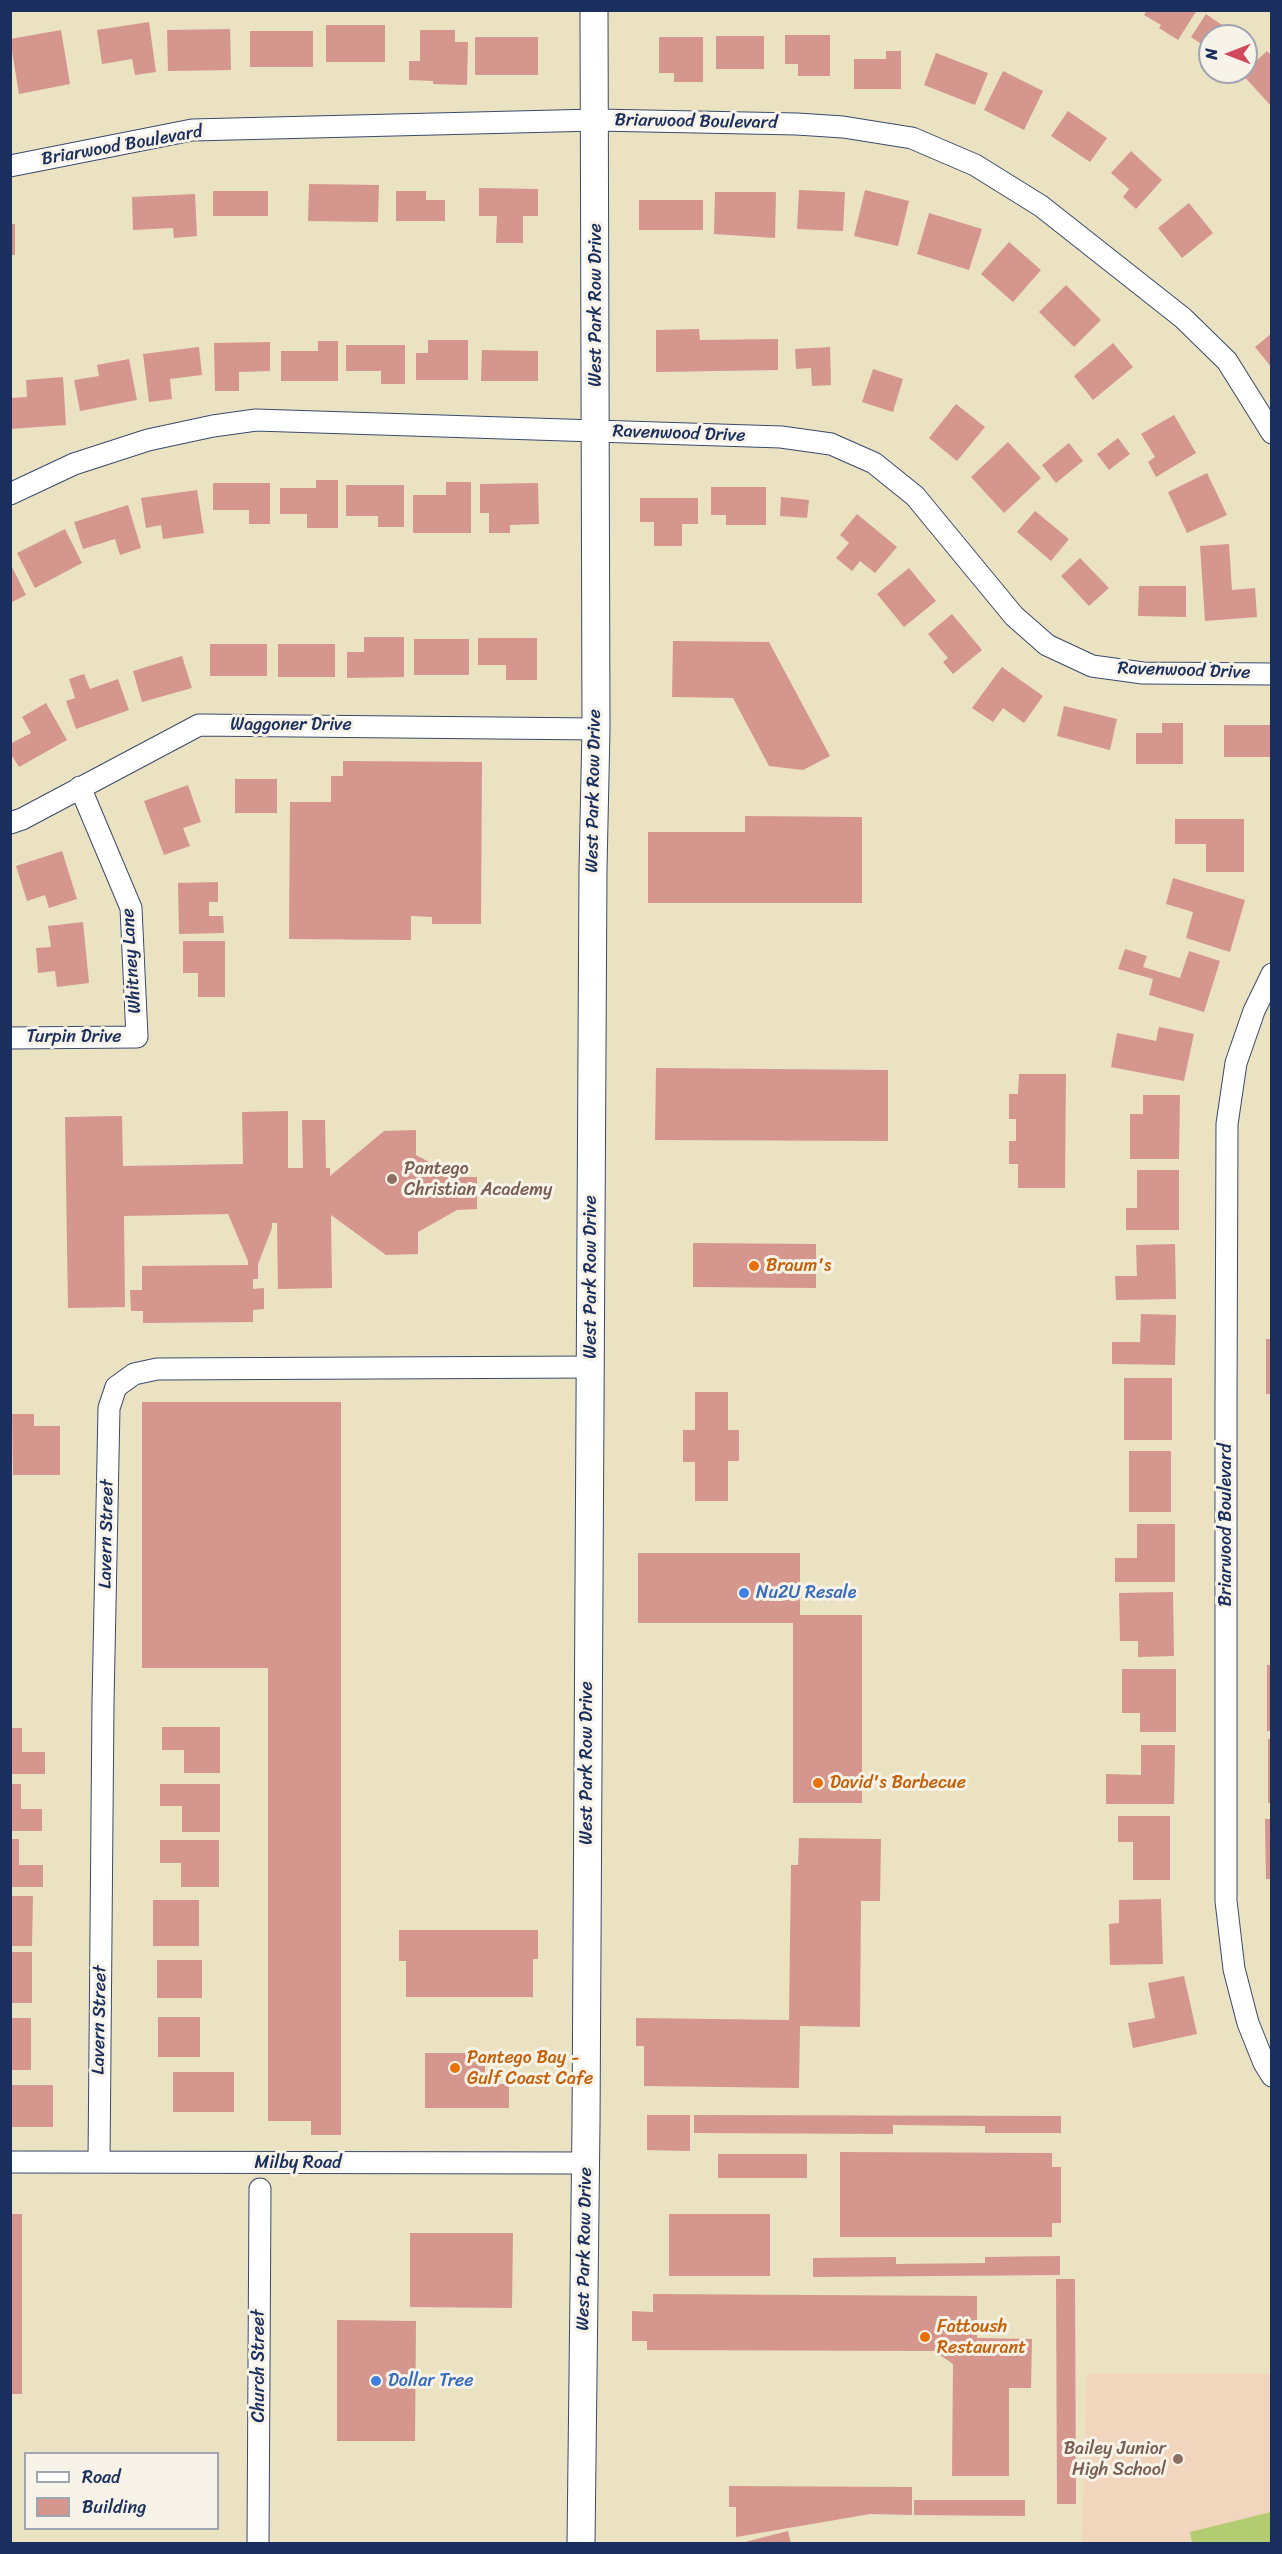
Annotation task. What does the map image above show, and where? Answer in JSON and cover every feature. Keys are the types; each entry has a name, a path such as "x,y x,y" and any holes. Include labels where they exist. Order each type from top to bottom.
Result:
{"main road":[{"name":"West Park Row Drive","path":"580,2544 586,2163 596,729 594,10"}],"street":[{"name":"Briarwood Boulevard","path":"10,166 192,130 596,120 797,123 843,127 912,138 975,165 1041,206 1184,318 1227,361 1272,433"},
{"name":"Ravenwood Drive","path":"10,494 74,464 148,440 213,426 256,420 781,437 831,444 874,464 915,496 1014,616 1047,645 1092,666 1143,674 1272,674"},
{"name":"Waggoner Drive","path":"10,823 22,819 199,725 596,729"},
{"name":"Whitney Lane","path":"80,788 131,908 137,1037"},
{"name":"Briarwood Boulevard","path":"1272,974 1254,1011 1236,1063 1227,1124 1226,1370 1226,1901 1234,1969 1248,2023 1264,2063 1272,2076"},
{"name":"Turpin Drive","path":"10,1038 137,1037"},
{"name":"Lavern Street","path":"99,2163 103,1703 109,1408 116,1387 134,1374 157,1369 591,1367"},
{"name":"Milby Road","path":"10,2163 586,2163"},
{"name":"Church Street","path":"258,2544 260,2189"}],"shaded area":[{"name":"Bailey Junior High School","path":"1087,2374 1271,2374 1271,2543 1082,2544"}],"green space":[{"path":"1271,2512 1271,2543 1192,2543 1190,2532"}],"building":[{"path":"1147,10 1197,10 1178,40 1159,28 1161,25 1144,15"},
{"path":"1206,14 1221,24 1199,24"},
{"path":"149,22 156,72 135,75 132,59 102,64 97,30"},
{"path":"326,25 385,25 385,62 326,62"},
{"path":"1198,26 1198,42 1191,37"},
{"path":"230,29 231,70 168,71 167,30"},
{"path":"61,30 70,84 19,94 10,39"},
{"path":"420,30 455,30 455,42 468,42 467,85 433,84 433,81 409,80 409,61 420,61"},
{"path":"250,31 313,31 313,67 250,67"},
{"path":"785,35 830,35 830,76 798,76 798,64 785,64"},
{"path":"716,36 764,36 764,69 716,69"},
{"path":"475,37 538,37 538,75 475,75"},
{"path":"659,37 703,37 703,82 674,82 674,73 659,73"},
{"path":"886,51 901,51 901,89 854,89 854,59 886,59"},
{"path":"1267,51 1272,56 1272,107 1251,84 1258,84 1258,59"},
{"path":"936,53 988,73 975,105 924,85"},
{"path":"1003,71 1043,91 1024,130 984,110"},
{"path":"1068,111 1107,138 1090,162 1051,136"},
{"path":"1131,151 1162,180 1136,209 1123,197 1129,189 1111,173"},
{"path":"309,184 379,185 378,222 308,221"},
{"path":"479,188 538,189 538,216 523,216 523,243 496,243 497,216 479,216"},
{"path":"799,190 845,192 843,231 797,229"},
{"path":"865,190 909,201 898,246 854,236"},
{"path":"213,191 268,191 268,216 213,216"},
{"path":"396,191 426,191 426,200 445,200 445,221 396,221"},
{"path":"715,192 776,192 775,238 714,234"},
{"path":"195,194 197,236 174,238 173,228 133,230 132,197"},
{"path":"639,200 703,200 703,230 639,230"},
{"path":"1189,203 1213,233 1182,258 1158,228"},
{"path":"929,213 982,229 969,270 917,254"},
{"path":"10,224 15,224 15,255 10,255"},
{"path":"1009,242 1041,270 1013,302 981,274"},
{"path":"1066,285 1101,320 1074,347 1039,312"},
{"path":"699,329 700,340 778,339 778,370 656,372 656,330"},
{"path":"1272,333 1272,368 1255,347"},
{"path":"428,340 468,340 468,380 416,380 416,353 428,353"},
{"path":"318,341 338,341 338,381 281,381 281,351 318,351"},
{"path":"270,342 270,371 239,372 239,391 215,391 214,343"},
{"path":"1113,343 1133,367 1093,400 1074,376"},
{"path":"346,345 405,345 405,384 381,384 381,371 346,371"},
{"path":"199,347 202,375 170,379 172,399 149,402 143,354"},
{"path":"830,347 831,385 812,386 811,368 796,369 795,349"},
{"path":"482,350 538,351 538,381 481,381"},
{"path":"129,359 137,400 80,411 74,380 99,376 97,365"},
{"path":"873,369 903,379 893,412 862,402"},
{"path":"63,377 66,425 10,429 10,398 27,397 26,380"},
{"path":"956,404 985,427 957,461 929,438"},
{"path":"1174,415 1196,453 1156,477 1148,462 1155,457 1141,434"},
{"path":"1118,438 1130,454 1109,470 1097,454"},
{"path":"1008,442 1041,478 1004,513 971,477"},
{"path":"1069,443 1083,461 1056,483 1042,465"},
{"path":"1207,473 1227,515 1187,533 1168,492"},
{"path":"316,480 338,480 338,528 307,528 307,514 280,514 280,488 316,488"},
{"path":"446,482 471,482 471,533 413,533 413,495 446,495"},
{"path":"213,483 270,483 270,524 249,524 249,510 213,510"},
{"path":"538,483 539,524 510,525 510,533 489,533 489,513 480,513 480,484"},
{"path":"346,485 404,485 404,527 378,527 378,516 346,516"},
{"path":"711,487 766,487 766,525 726,525 726,515 711,515"},
{"path":"197,490 204,533 163,539 161,525 146,528 141,498"},
{"path":"781,497 809,500 807,518 780,516"},
{"path":"640,498 698,498 698,524 682,524 682,546 654,546 654,522 640,522"},
{"path":"128,505 141,548 120,555 115,539 83,549 74,522"},
{"path":"1035,511 1069,539 1051,561 1017,532"},
{"path":"857,514 897,547 875,573 860,561 852,571 836,558 849,543 840,535"},
{"path":"65,529 82,563 35,588 17,553"},
{"path":"1229,544 1232,590 1255,588 1257,617 1205,621 1200,546"},
{"path":"1080,558 1109,588 1089,606 1061,576"},
{"path":"10,563 26,595 10,603"},
{"path":"909,568 936,601 904,627 877,594"},
{"path":"1139,586 1186,586 1186,617 1138,616"},
{"path":"952,614 982,650 953,674 943,662 948,658 928,634"},
{"path":"364,637 404,637 404,677 347,678 347,652 364,652"},
{"path":"478,638 537,638 537,680 506,680 506,665 478,665"},
{"path":"414,639 469,639 469,675 414,675"},
{"path":"673,641 769,642 830,756 803,770 769,766 733,698 672,697"},
{"path":"210,644 267,644 267,676 210,676"},
{"path":"278,644 335,644 335,677 278,677"},
{"path":"182,656 192,688 142,702 133,671"},
{"path":"1002,667 1043,696 1024,723 1003,708 993,722 972,708"},
{"path":"84,674 90,689 118,679 129,710 76,729 66,701 75,698 69,679"},
{"path":"46,703 67,740 19,767 10,753 10,744 31,733 22,717"},
{"path":"1064,706 1117,719 1110,750 1057,736"},
{"path":"1162,723 1183,723 1183,764 1136,764 1136,733 1162,733"},
{"path":"1224,725 1272,725 1272,757 1224,757"},
{"path":"343,761 482,762 481,924 432,924 432,917 411,916 411,940 289,939 290,802 331,802 331,776 343,776"},
{"path":"235,779 277,779 277,813 235,813"},
{"path":"188,785 201,822 183,828 190,846 164,855 144,801"},
{"path":"745,816 862,817 862,903 648,903 648,832 745,832"},
{"path":"1175,819 1244,819 1244,872 1206,872 1206,844 1175,844"},
{"path":"62,851 77,899 49,908 45,895 27,901 16,866"},
{"path":"1173,878 1245,900 1230,952 1186,938 1193,912 1166,904"},
{"path":"218,882 218,902 209,902 209,916 223,916 224,933 179,934 178,883"},
{"path":"83,922 89,983 57,987 55,971 38,973 36,948 51,947 48,926"},
{"path":"183,941 225,941 225,997 198,997 198,973 183,973"},
{"path":"1125,949 1147,956 1143,967 1180,978 1189,951 1220,961 1204,1012 1149,995 1153,979 1118,969"},
{"path":"1159,1027 1194,1034 1184,1081 1111,1067 1117,1033 1156,1041"},
{"path":"656,1068 888,1070 888,1141 655,1140"},
{"path":"1019,1074 1066,1074 1065,1188 1018,1188 1018,1164 1009,1164 1009,1141 1016,1141 1016,1119 1009,1119 1009,1094 1018,1094"},
{"path":"1143,1095 1180,1095 1179,1159 1130,1159 1130,1114 1143,1114"},
{"path":"288,1111 288,1168 303,1168 302,1120 325,1120 326,1168 330,1168 330,1176 384,1131 416,1130 416,1155 457,1177 477,1177 477,1209 457,1210 418,1232 418,1254 386,1255 331,1215 332,1288 278,1289 277,1223 272,1223 258,1264 258,1279 253,1279 253,1289 264,1288 264,1309 253,1310 253,1322 143,1323 143,1311 131,1311 130,1290 142,1290 142,1266 248,1265 248,1261 228,1214 124,1216 125,1307 68,1308 65,1117 122,1116 123,1166 243,1164 242,1112"},
{"path":"1137,1170 1179,1170 1179,1230 1126,1230 1126,1208 1137,1208"},
{"name":"Braum's","path":"693,1243 816,1244 816,1288 693,1287"},
{"path":"1175,1244 1176,1299 1116,1300 1115,1276 1137,1276 1136,1245"},
{"path":"1141,1314 1176,1315 1175,1365 1112,1364 1112,1342 1140,1342"},
{"path":"1266,1339 1272,1339 1272,1394 1266,1394"},
{"path":"1124,1378 1172,1378 1172,1440 1124,1440"},
{"path":"695,1392 728,1392 728,1430 739,1430 739,1461 728,1461 728,1501 695,1501 695,1462 683,1462 683,1430 695,1430"},
{"path":"142,1402 341,1402 341,2135 311,2135 311,2121 268,2121 268,1668 142,1668"},
{"path":"12,1414 34,1414 34,1426 60,1426 60,1475 13,1475"},
{"path":"1129,1451 1171,1451 1171,1512 1129,1512"},
{"path":"1137,1524 1175,1524 1175,1582 1115,1582 1115,1558 1137,1558"},
{"path":"638,1553 800,1553 800,1615 862,1615 862,1803 793,1803 793,1623 638,1623"},
{"path":"1173,1592 1174,1656 1138,1657 1138,1641 1120,1641 1119,1593"},
{"path":"1267,1665 1272,1665 1272,1731 1267,1731"},
{"path":"1122,1669 1176,1669 1176,1732 1140,1732 1140,1713 1122,1713"},
{"path":"162,1727 220,1727 220,1773 184,1773 184,1750 162,1750"},
{"path":"10,1728 22,1728 22,1752 45,1752 45,1774 10,1774"},
{"path":"1268,1739 1272,1739 1272,1803 1268,1803"},
{"path":"1141,1745 1175,1745 1174,1804 1106,1804 1106,1774 1141,1775"},
{"path":"10,1784 21,1784 21,1809 42,1809 42,1831 10,1831"},
{"path":"160,1784 220,1784 220,1832 182,1832 182,1806 160,1806"},
{"path":"1118,1816 1170,1816 1170,1880 1133,1880 1133,1842 1118,1842"},
{"path":"1265,1819 1272,1819 1272,1879 1266,1879"},
{"path":"799,1838 881,1839 880,1901 861,1901 860,2027 800,2026 799,2088 644,2086 644,2046 636,2046 636,2018 789,2020 791,1865 798,1865"},
{"path":"10,1839 19,1839 19,1865 43,1865 43,1887 10,1887"},
{"path":"160,1840 219,1840 219,1887 181,1887 181,1863 160,1863"},
{"path":"10,1896 33,1896 32,1946 10,1946"},
{"path":"1161,1899 1163,1964 1110,1965 1109,1924 1119,1923 1119,1900"},
{"path":"153,1900 199,1900 199,1946 153,1946"},
{"path":"399,1930 538,1930 538,1959 533,1959 533,1997 406,1997 406,1961 399,1961"},
{"path":"10,1952 32,1952 32,2003 10,2003"},
{"path":"157,1960 202,1960 202,1998 157,1998"},
{"path":"1184,1976 1197,2034 1133,2048 1128,2023 1155,2018 1148,1983"},
{"path":"158,2017 200,2017 200,2057 158,2057"},
{"path":"10,2018 31,2018 31,2070 10,2070"},
{"name":"Pantego Bay - Gulf Coast Cafe","path":"425,2053 485,2053 485,2084 509,2084 509,2108 425,2108"},
{"path":"173,2072 234,2072 234,2112 173,2112"},
{"path":"10,2085 53,2085 53,2127 10,2127"},
{"path":"647,2115 690,2115 690,2151 647,2150"},
{"path":"694,2115 1061,2116 1061,2133 985,2133 985,2126 893,2125 893,2134 694,2133"},
{"path":"840,2152 1052,2153 1052,2167 1061,2167 1061,2223 1052,2223 1052,2237 840,2237"},
{"path":"718,2154 807,2154 807,2178 718,2178"},
{"path":"10,2214 22,2214 22,2394 10,2394"},
{"path":"669,2214 770,2214 770,2276 669,2276"},
{"path":"410,2233 513,2233 512,2308 410,2307"},
{"path":"1060,2256 1060,2275 813,2277 813,2258 896,2257 896,2264 985,2263 985,2257"},
{"path":"1056,2279 1075,2279 1076,2504 1057,2504"},
{"path":"653,2294 977,2296 977,2338 1032,2339 1031,2388 1009,2388 1009,2476 952,2476 953,2364 934,2351 647,2350 647,2341 632,2341 632,2311 653,2312"},
{"name":"Dollar Tree","path":"337,2320 416,2321 415,2441 337,2441"},
{"path":"729,2486 912,2487 912,2515 870,2514 736,2537 736,2507 729,2507"},
{"path":"914,2500 1025,2500 1025,2516 914,2515"},
{"path":"788,2531 791,2544 741,2544 741,2543"}],"place":[{"name":"Pantego Christian Academy","path":"392,1179"},
{"name":"Braum's","path":"754,1266"},
{"name":"Nu2U Resale","path":"744,1593"},
{"name":"David's Barbecue","path":"818,1783"},
{"name":"Pantego Bay - Gulf Coast Cafe","path":"455,2068"},
{"name":"Fattoush Restaurant","path":"925,2337"},
{"name":"Dollar Tree","path":"376,2381"},
{"name":"Bailey Junior High School","path":"1178,2459"}]}
